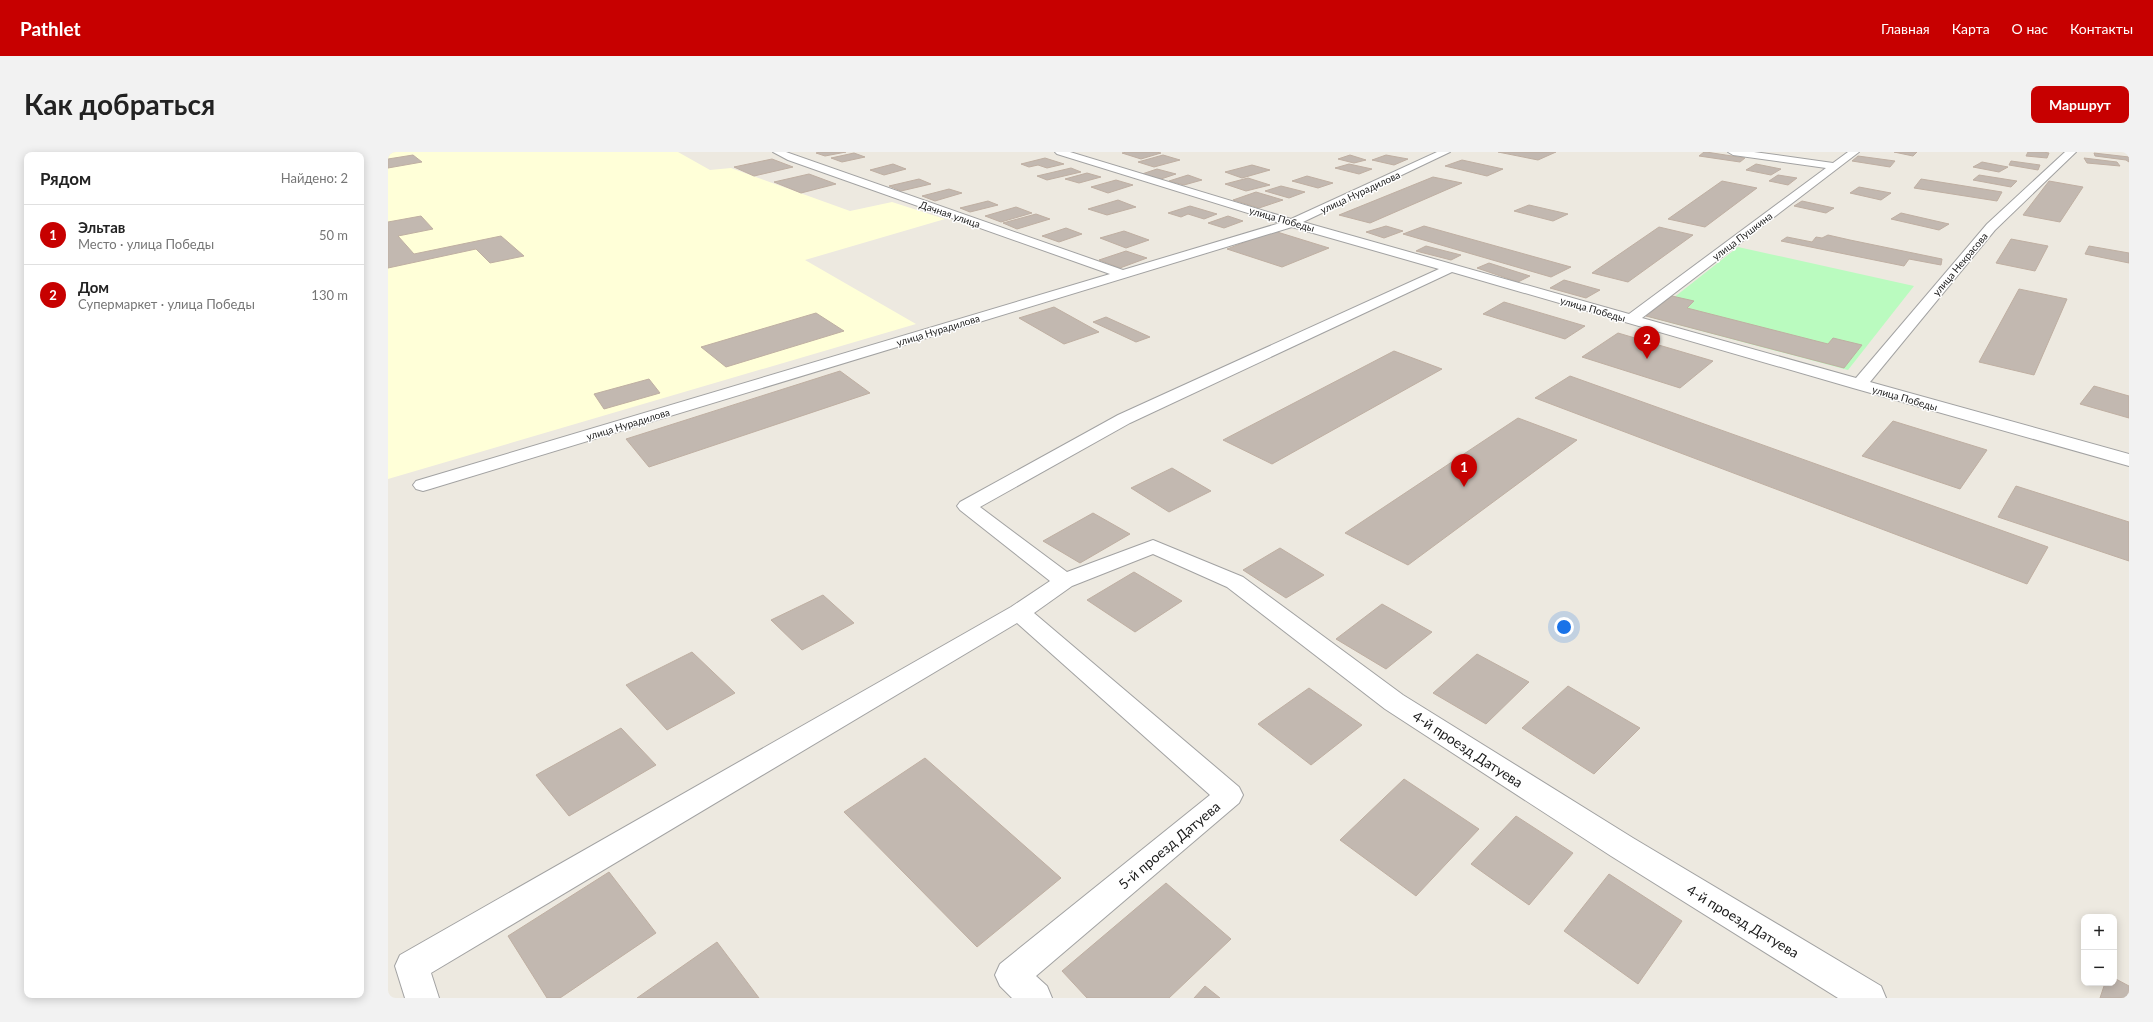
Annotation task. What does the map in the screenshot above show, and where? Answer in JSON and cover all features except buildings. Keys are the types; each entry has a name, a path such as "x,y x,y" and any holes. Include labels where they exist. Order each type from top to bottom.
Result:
{"street":[{"name":"Дачная улица","path":"778,152 791,158 1123,274"},
{"name":"улица Победы","path":"1060,152 1292,223 1859,385 2129,460"},
{"name":"улица Нурадилова","path":"423,485 1292,223 1445,152"},
{"path":"1733,152 1835,166"},
{"name":"улица Пушкина","path":"1630,319 1854,152"},
{"name":"улица Некрасова","path":"1859,385 1991,227 2071,152"},
{"path":"1082,159 1103,154"},
{"path":"1064,581 967,506 1124,419 1451,268"},
{"name":"4-й проезд Датуева","path":"422,998 412,966 1019,612 1064,581 1152,546 1235,582 1394,702 1622,847 1869,998"},
{"name":"5-й проезд Датуева","path":"1019,612 1229,795 1012,975 1035,998"}],"shaded area":[{"path":"388,152 678,152 710,170 731,168 850,211 892,202 945,219 805,260 916,324 388,479"}],"green space":[{"path":"1738,247 1914,286 1848,370 1649,317"}],"place":[{"name":"Дом","path":"1647,359"},
{"name":"Эльтав","path":"1464,487"}]}
